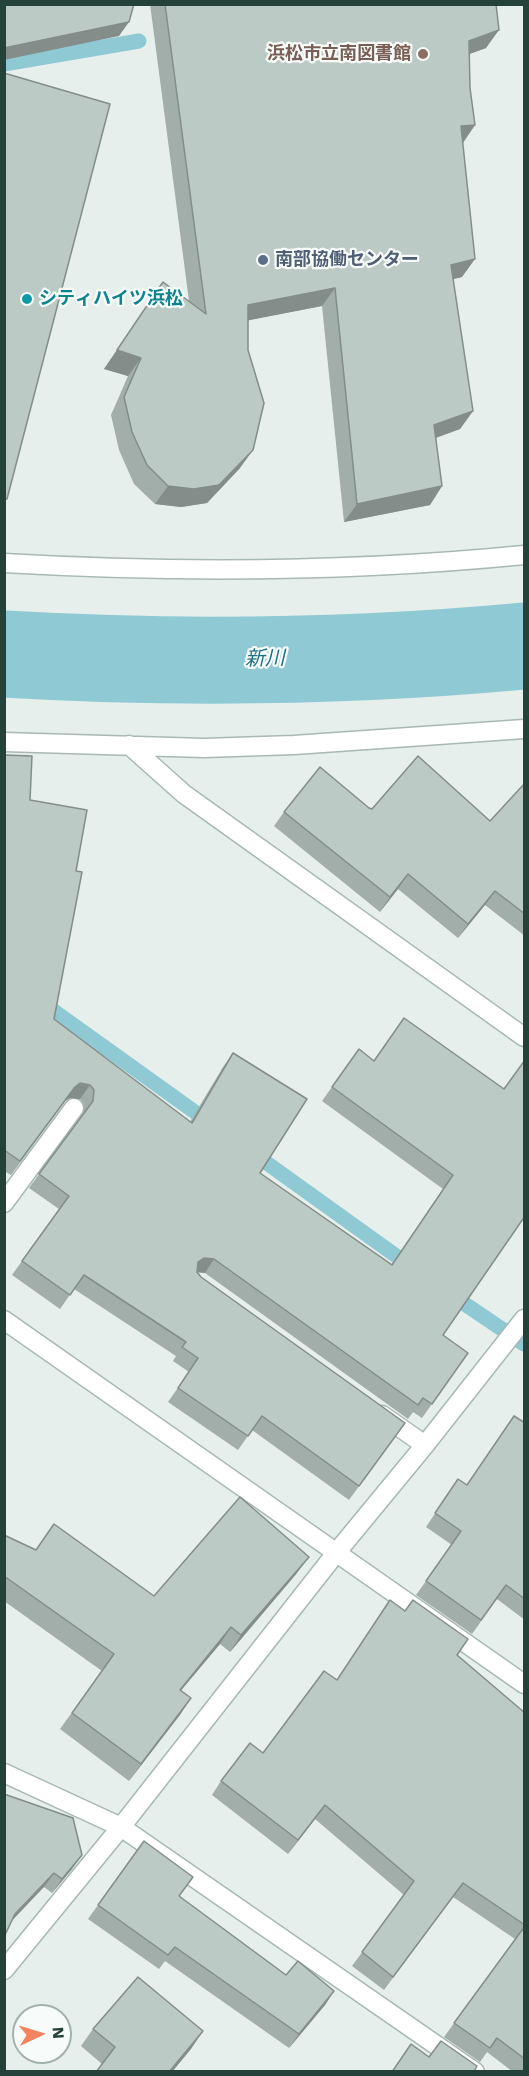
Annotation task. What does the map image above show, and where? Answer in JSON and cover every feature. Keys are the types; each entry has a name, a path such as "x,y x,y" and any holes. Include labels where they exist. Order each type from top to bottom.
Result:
{"street":[{"path":"4,563 211,570 347,567 525,555"},
{"path":"4,741 204,748 294,745 525,729"},
{"path":"129,745 184,794 525,1036"},
{"path":"4,1203 74,1108"},
{"path":"4,1320 525,1684"},
{"path":"4,1970 121,1827 336,1553 522,1322"},
{"path":"368,1405 425,1445"},
{"path":"4,1773 121,1827 475,2072"}],"building":[{"path":"4,4 134,4 129,22 4,48"},
{"path":"165,4 496,4 499,30 469,41 470,88 475,125 461,126 475,259 451,265 473,411 434,425 442,486 357,504 335,288 248,305 248,350 264,403 253,450 219,485 194,489 168,486 147,465 132,432 124,397 141,358 117,350 163,282 206,314"},
{"name":"シティハイツ浜松","path":"4,73 110,104 7,499 4,498"},
{"path":"4,755 32,756 30,800 87,810 76,871 82,872 54,1019 192,1123 233,1053 307,1099 260,1173 392,1265 453,1175 332,1087 359,1049 374,1061 404,1018 504,1089 525,1060 525,1216 443,1335 468,1353 432,1404 423,1398 418,1405 214,1259 204,1258 198,1262 197,1272 201,1277 405,1423 359,1486 262,1416 248,1436 178,1388 198,1358 182,1347 186,1342 84,1275 70,1295 22,1261 69,1196 39,1174 93,1101 94,1090 90,1085 80,1083 75,1087 20,1161 4,1150"},
{"path":"418,756 490,821 525,783 525,914 495,891 468,924 408,874 390,897 284,812 320,767 372,809"},
{"path":"514,1416 525,1423 525,1599 506,1585 481,1620 426,1581 461,1531 435,1513 458,1479 467,1485"},
{"path":"240,1497 309,1557 241,1635 231,1627 180,1690 191,1698 141,1764 72,1713 114,1654 4,1576 4,1535 36,1550 54,1524 154,1596"},
{"path":"390,1600 405,1611 413,1600 468,1639 457,1655 525,1713 525,1925 463,1883 393,1977 362,1952 414,1881 325,1805 298,1840 221,1781 250,1743 263,1753 324,1671 337,1680"},
{"path":"4,1794 73,1818 82,1855 62,1879 54,1873 15,1914 4,1937"},
{"path":"144,1841 193,1877 179,1896 286,1975 298,1961 334,1991 299,2034 175,1947 168,1955 98,1905"},
{"path":"525,1926 525,2059 497,2038 490,2048 454,2023"},
{"path":"138,1977 203,2031 169,2072 96,2072 115,2047 93,2029"},
{"path":"441,2041 477,2066 474,2072 392,2072 411,2044 429,2057"}],"waterway":[{"path":"4,64 139,41"},
{"name":"新川","path":"4,654 134,659 264,660 395,655 524,646"},
{"path":"40,1001 213,1125"},
{"path":"250,1151 413,1268"},
{"path":"450,1294 524,1344"}],"place":[{"name":"浜松市立南図書館","path":"423,54"},
{"name":"南部協働センター","path":"263,260"},
{"name":"シティハイツ浜松","path":"27,299"}]}
